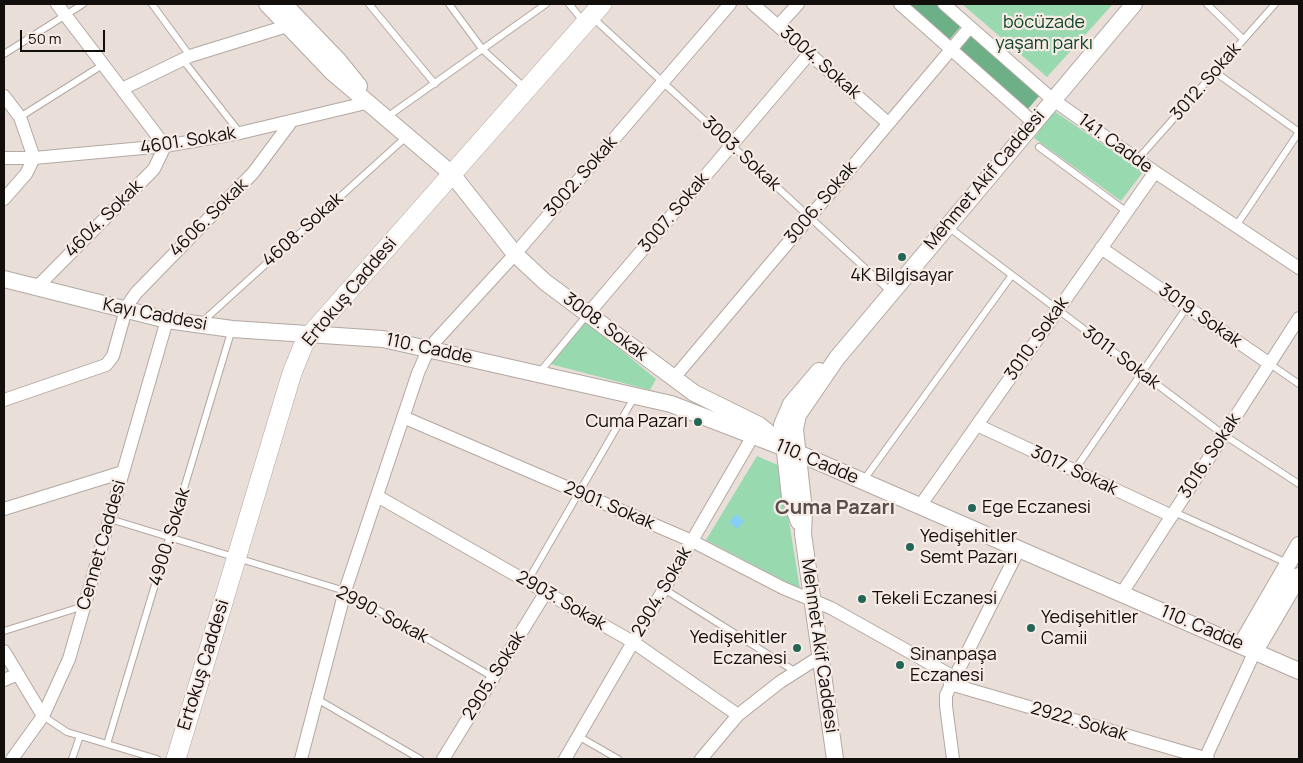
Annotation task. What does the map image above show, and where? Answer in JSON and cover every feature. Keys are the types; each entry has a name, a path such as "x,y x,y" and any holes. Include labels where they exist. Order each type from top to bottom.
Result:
{"main road":[{"name":"Ertokuş Caddesi","path":"177,759 292,373 310,335 593,14"}],"street":[{"path":"58,4 165,146"},
{"path":"267,4 333,73 370,102"},
{"name":"3002. Sokak","path":"429,348 515,254 730,4"},
{"name":"3004. Sokak","path":"753,4 888,123"},
{"path":"778,26 798,4"},
{"path":"900,4 1033,122"},
{"name":"141. Cadde","path":"944,4 1052,99 1137,160 1299,268"},
{"name":"Mehmet Akif Caddesi","path":"791,451 798,415 837,358 1052,99 1134,4"},
{"path":"290,5 348,71 370,102"},
{"path":"122,89 187,58 287,26"},
{"name":"3006. Sokak","path":"673,379 970,26"},
{"name":"3007. Sokak","path":"587,315 810,54"},
{"path":"4,96 20,117 34,158 26,174 4,199"},
{"name":"3008. Sokak","path":"370,102 452,174 515,254 587,315 673,379 756,430"},
{"name":"4601. Sokak","path":"4,158 34,158 165,146 240,133 370,102"},
{"name":"4606. Sokak","path":"125,311 144,284 253,173 291,122"},
{"name":"4604. Sokak","path":"36,288 154,168 165,146"},
{"name":"3010. Sokak","path":"920,506 1155,172"},
{"name":"3019. Sokak","path":"1101,248 1270,364"},
{"name":"Kayı Caddesi","path":"4,279 125,311 167,320 232,329 310,335"},
{"path":"4,400 106,365 113,356 125,311"},
{"name":"3016. Sokak","path":"1122,594 1299,318"},
{"name":"Cennet Caddesi","path":"12,759 44,716 69,659 167,320"},
{"name":"110. Cadde","path":"310,335 351,336 429,348 636,395 756,430 791,451 1299,671"},
{"path":"301,759 345,591 403,417 429,348"},
{"name":"Mehmet Akif Caddesi","path":"836,759 803,534 804,511 791,451 782,424 791,404 809,380 837,358"},
{"path":"756,430 776,418 791,404"},
{"name":"2901. Sokak","path":"403,417 692,541 784,588 813,600"},
{"name":"3017. Sokak","path":"976,425 1074,471 1173,514"},
{"name":"2904. Sokak","path":"565,759 756,430"},
{"path":"4,509 123,472"},
{"name":"2903. Sokak","path":"377,496 633,642 738,716"},
{"path":"1206,759 1248,648 1294,570 1299,546"},
{"path":"953,759 946,706 952,681 1019,549"},
{"name":"2905. Sokak","path":"443,759 546,592"},
{"name":"2922. Sokak","path":"813,600 849,618 952,681 1206,759"},
{"path":"4,651 44,716"},
{"path":"701,759 738,716 766,692 821,656"},
{"path":"4,680 18,674"}],"lane":[{"path":"4,54 82,4"},
{"path":"152,4 187,58 240,133"},
{"path":"369,4 435,84"},
{"path":"448,4 483,50 526,89"},
{"path":"387,117 546,4"},
{"name":"3003. Sokak","path":"569,4 593,14 663,82 891,292"},
{"path":"1207,4 1244,39"},
{"name":"3012. Sokak","path":"1137,160 1275,4"},
{"path":"20,117 104,64"},
{"path":"1215,72 1298,130 1236,226"},
{"name":"4608. Sokak","path":"199,324 407,135"},
{"path":"1039,147 1127,212"},
{"name":"3011. Sokak","path":"946,226 1224,435 1299,484"},
{"path":"863,481 1012,275"},
{"path":"1074,471 1187,307"},
{"name":"3007. Sokak","path":"539,373 587,315"},
{"name":"4900. Sokak","path":"107,744 232,329"},
{"name":"3019. Sokak","path":"1270,364 1299,384"},
{"path":"527,582 636,395"},
{"name":"3017. Sokak","path":"1173,514 1294,570"},
{"name":"2990. Sokak","path":"110,519 345,591 494,677"},
{"path":"664,589 796,672"},
{"path":"4,630 84,606"},
{"path":"317,699 420,759"},
{"path":"44,716 58,728 157,759"},
{"path":"72,759 80,736"},
{"path":"578,736 618,759"}],"green space":[{"path":"908,4 936,4 961,26 949,40"},
{"name":"böcüzade yaşam parkı","path":"962,4 1113,4 1047,77"},
{"path":"971,35 1039,96 1027,110 958,48"},
{"path":"1054,111 1143,172 1121,201 1034,138"},
{"path":"586,321 656,379 650,390 550,364"},
{"path":"757,456 780,466 800,589 706,540"}],"water":[{"path":"736,514 744,521 737,529 729,522"}],"place":[{"name":"4K Bilgisayar","path":"902,257"},
{"name":"Cuma Pazarı","path":"698,422"},
{"name":"Ege Eczanesi","path":"972,508"},
{"name":"Yedişehitler Semt Pazarı","path":"910,547"},
{"name":"Tekeli Eczanesi","path":"862,599"},
{"name":"Yedişehitler Camii","path":"1031,628"},
{"name":"Yedişehitler Eczanesi","path":"797,648"},
{"name":"Sinanpaşa Eczanesi","path":"900,665"}],"district":[{"name":"Cuma Pazarı","path":"835,508"}]}
